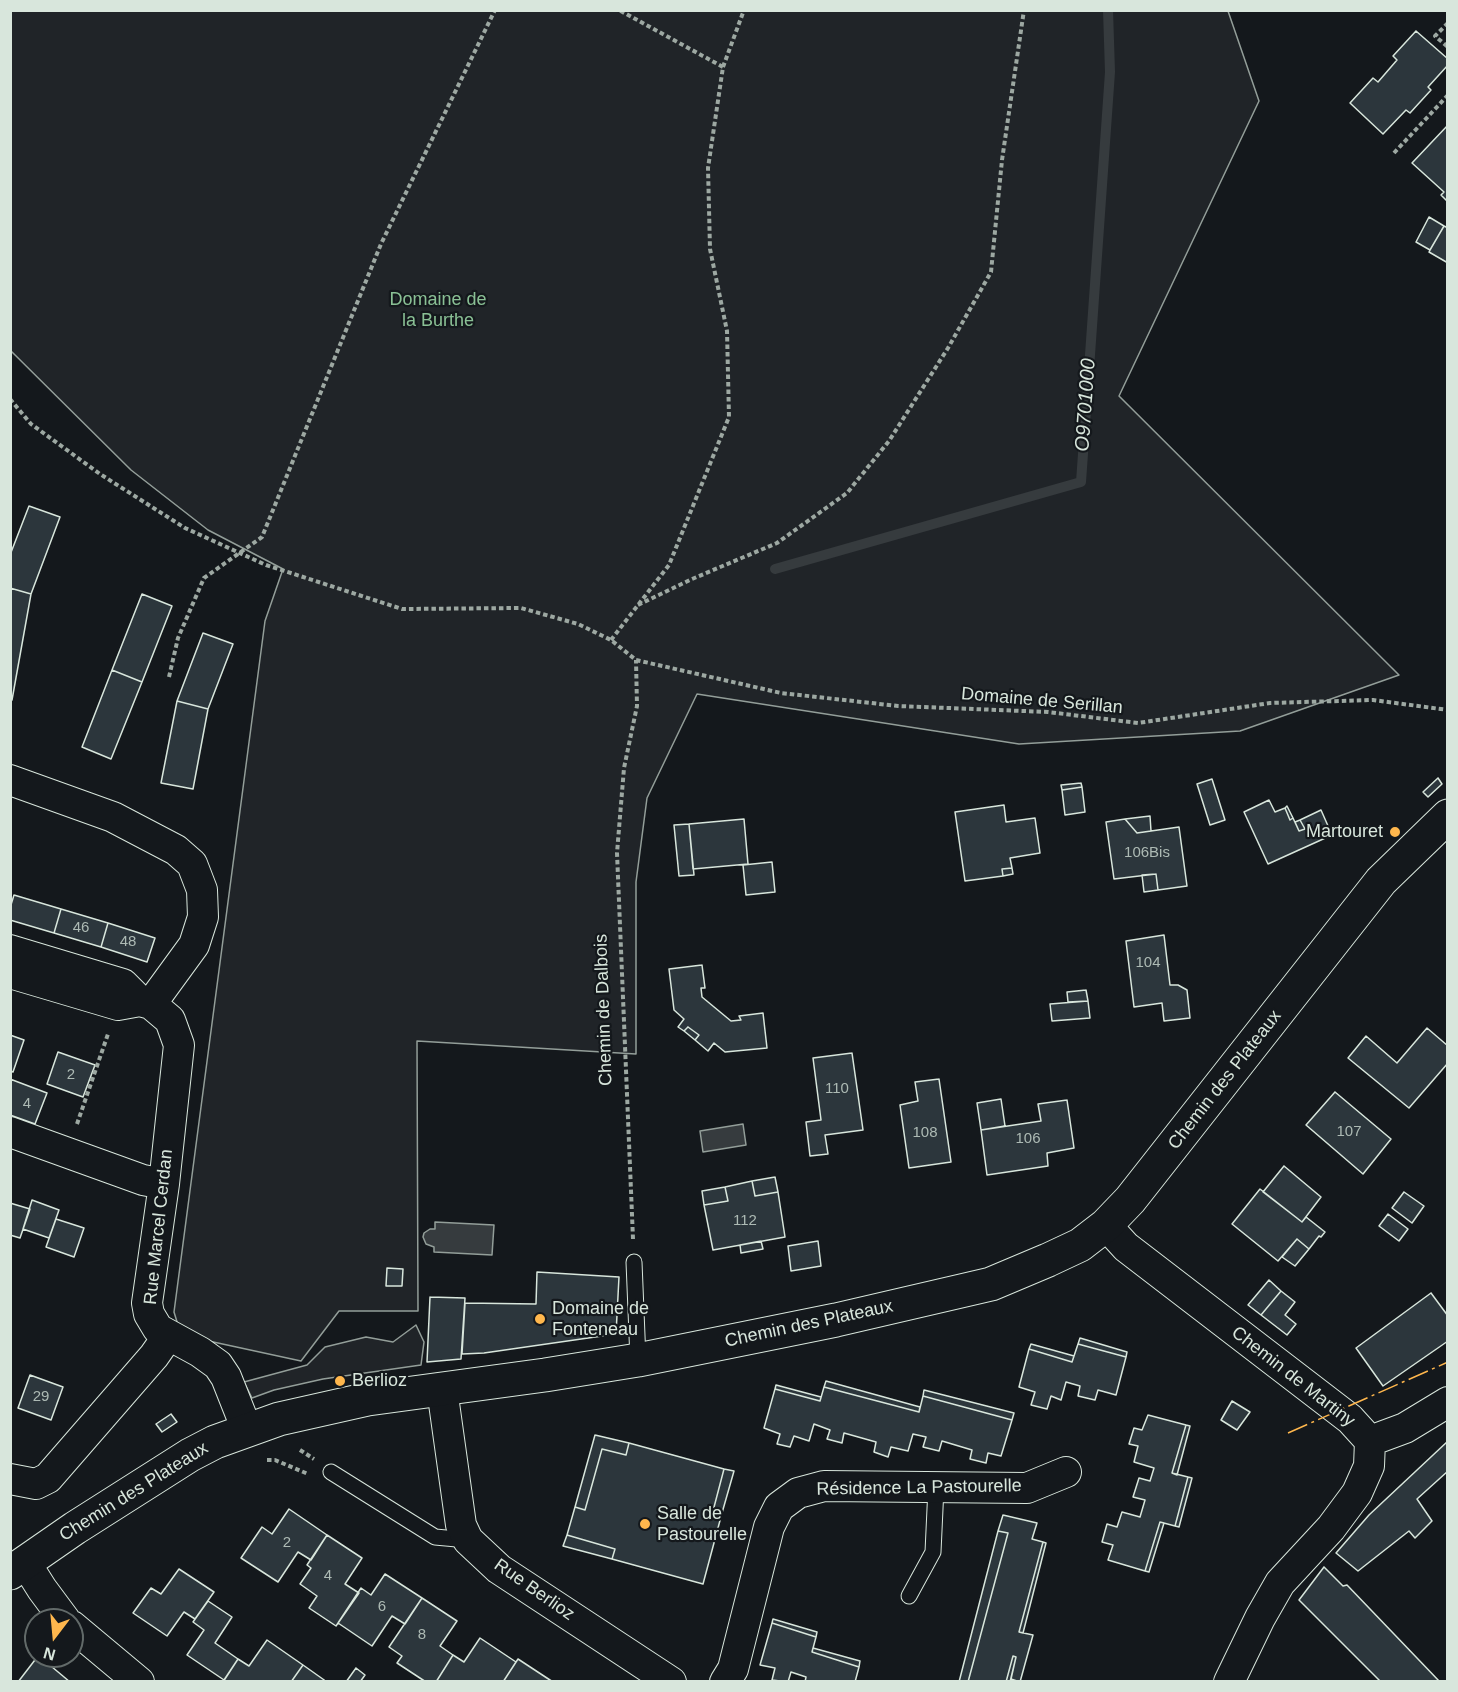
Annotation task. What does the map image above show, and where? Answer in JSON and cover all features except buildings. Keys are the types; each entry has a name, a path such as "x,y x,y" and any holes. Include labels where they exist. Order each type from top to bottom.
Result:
{"street":[{"path":"10,780 113,817 176,850 192,864 202,890 203,917 194,945 136,1004"},
{"name":"Chemin des Plateaux","path":"18,1567 190,1455 247,1430 279,1419 368,1399 638,1360 836,1320 991,1284 1080,1245 1106,1225 1147,1179 1381,881 1448,816"},
{"name":"Rue Marcel Cerdan","path":"10,950 123,984 136,1004"},
{"name":"Rue Marcel Cerdan","path":"10,974 136,1004 170,1020 179,1045 164,1184 147,1303 149,1314 158,1329 200,1352 218,1365 226,1377 247,1430"},
{"path":"10,1132 143,1180 164,1184"},
{"name":"Chemin de Martiny","path":"1106,1225 1126,1247 1350,1419 1370,1441 1369,1466 1357,1493 1331,1528 1280,1583 1229,1682"},
{"path":"10,1479 36,1484 48,1478 154,1356 168,1336"},
{"name":"Rue Berlioz","path":"442,1389 461,1525 468,1540 499,1569 671,1682"},
{"path":"1370,1441 1405,1428 1448,1402"},
{"name":"Résidence La Pastourelle","path":"725,1682 733,1669 769,1527 779,1507 798,1493 824,1486 1027,1488 1066,1472"},
{"path":"18,1567 42,1589 56,1608"},
{"path":"84,1636 138,1682"}],"lane":[{"path":"634,1262 638,1360"},
{"path":"331,1472 435,1537 468,1540"},
{"path":"909,1596 933,1552 936,1487"}],"path":[{"path":"169,677 178,638 204,578 262,537 381,244 495,10"},
{"path":"619,10 723,67"},
{"path":"611,640 669,565 729,417 727,331 710,249 708,168 723,67 744,10"},
{"path":"638,605 777,543 847,493 889,441 948,348 991,272 1002,160 1024,10"},
{"path":"1448,23 1435,36 1448,47"},
{"path":"1394,153 1448,95"},
{"path":"10,399 31,424 100,474 185,528 266,565 402,609 521,608 578,624 611,640 636,660"},
{"name":"Domaine de Serillan","path":"636,660 781,693 898,706 1048,712 1138,723 1270,703 1373,700 1448,710"},
{"name":"Chemin de Dalbois","path":"634,1262 617,853 624,768 637,706 636,660"},
{"path":"66,1152 136,1004"}],"green space":[{"name":"Domaine de la Burthe","path":"10,11 1228,11 1259,101 1119,396 1399,675 1240,731 1019,744 697,694 647,798 636,882 636,1054 417,1041 418,1311 339,1311 301,1361 181,1335 174,1312 265,621 283,569 208,530 131,470 11,351"},
{"path":"416,1325 424,1342 421,1365 323,1379 274,1390 252,1398 244,1382 307,1365 325,1347 366,1337 393,1342"}],"shaded area":[{"path":"743,1124 746,1145 703,1152 700,1131"},
{"path":"435,1222 494,1225 492,1255 434,1252 434,1247 426,1244 423,1237 424,1233 430,1229 435,1229"}],"waterway":[{"name":"O9701000","path":"775,569 1081,482 1110,72 1108,10"}],"power":[{"path":"1288,1433 1448,1362"}],"place":[{"name":"Martouret","path":"1395,832"},
{"name":"Domaine de Fonteneau","path":"540,1319"},
{"name":"Berlioz","path":"340,1381"},
{"name":"Salle de Pastourelle","path":"645,1524"}]}
